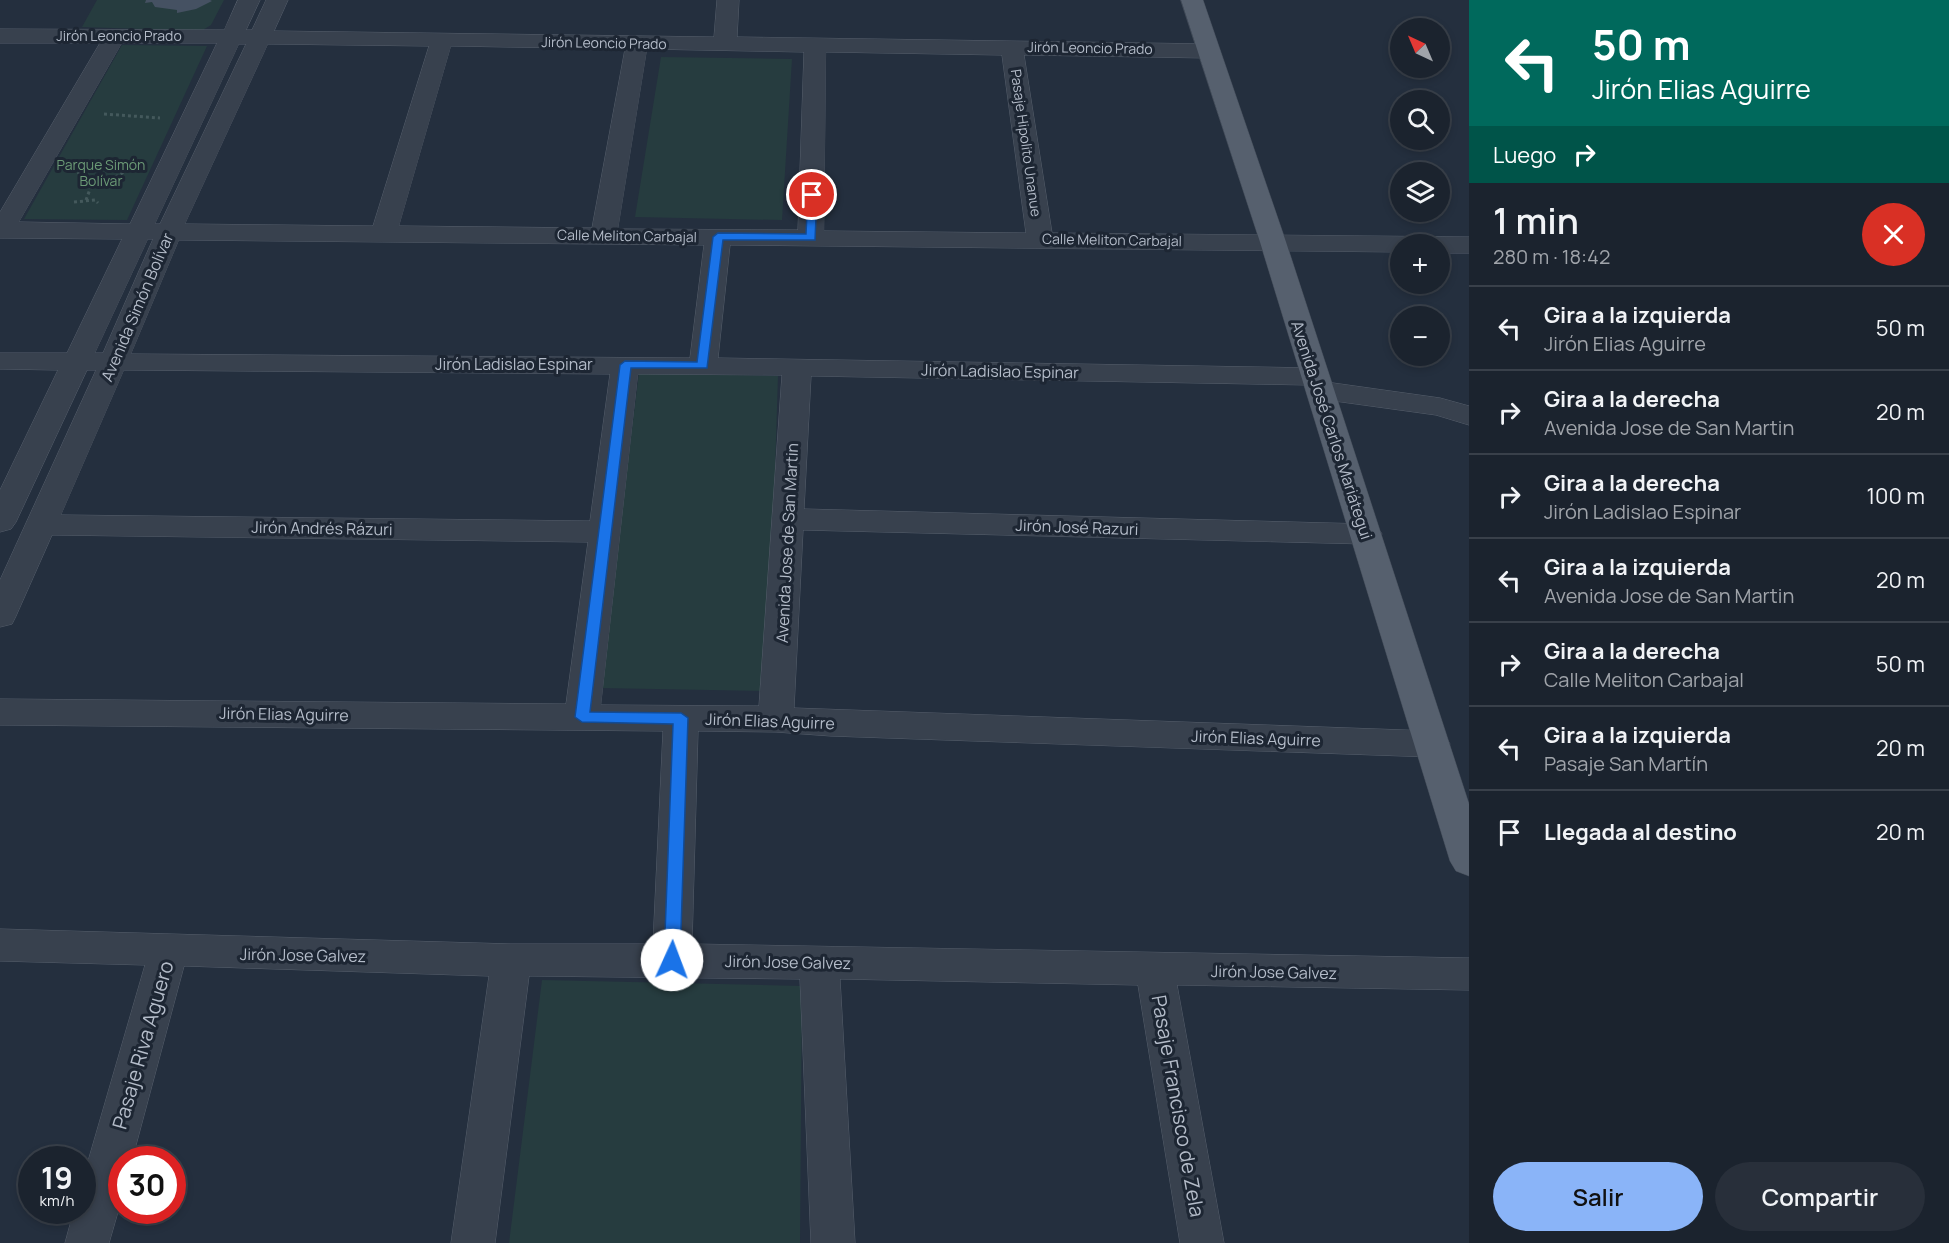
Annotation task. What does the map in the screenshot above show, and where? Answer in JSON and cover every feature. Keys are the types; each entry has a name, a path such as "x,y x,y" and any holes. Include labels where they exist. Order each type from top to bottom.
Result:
{"main road":[{"name":"Avenida José Carlos Mariátegui","path":"1192,0 1273,242 1469,861"}],"street":[{"name":"Avenida Simón Bolívar","path":"0,522 79,361 249,0"},
{"name":"Avenida Simón Bolívar","path":"0,616 114,361 169,231 262,37 277,0"},
{"path":"725,44 728,0"},
{"name":"Jirón Leoncio Prado","path":"0,36 262,37 1209,51"},
{"path":"1,230 115,36"},
{"path":"384,233 442,40"},
{"path":"604,236 637,44"},
{"path":"811,237 815,45"},
{"name":"Pasaje Hipolito Unanue","path":"1012,47 1040,240"},
{"name":"Calle Meliton Carbajal","path":"1,230 1469,245"},
{"path":"703,366 718,237"},
{"name":"Jirón Ladislao Espinar","path":"0,361 797,367 1317,383 1440,407 1469,416"},
{"path":"582,717 625,365"},
{"name":"Avenida Jose de San Martin","path":"776,719 797,367"},
{"name":"Jirón José Razuri","path":"788,519 1366,534"},
{"name":"Jirón Andrés Rázuri","path":"40,525 604,532"},
{"name":"Jirón Elias Aguirre","path":"0,712 776,719 854,724 1432,744"},
{"path":"672,960 681,718"},
{"name":"Jirón Jose Galvez","path":"0,945 512,960 672,960 1469,974"},
{"name":"Pasaje Riva Aguero","path":"87,1243 169,951"},
{"path":"473,1243 512,960"},
{"path":"819,963 833,1243"},
{"name":"Pasaje Francisco de Zela","path":"1155,970 1202,1243"}],"path":[{"path":"94,114 162,118"},
{"path":"67,163 82,163 78,172 85,181 103,181 115,177 129,167 139,167"},
{"path":"86,201 93,181"}],"green space":[{"path":"97,0 224,0 211,25 201,31 82,27"},
{"name":"Parque Simón Bolívar","path":"122,45 207,46 127,220 24,219"},
{"path":"661,57 792,59 782,220 635,217"},
{"path":"639,373 778,376 768,691 600,688"},
{"path":"542,980 802,986 800,1243 509,1243"}],"building":[{"path":"146,0 212,1 196,9 177,13 177,10 155,7 152,2 145,3"}],"route":[{"path":"672,960 681,718 582,717 625,365 703,366 718,237 811,237 812,195"}]}
